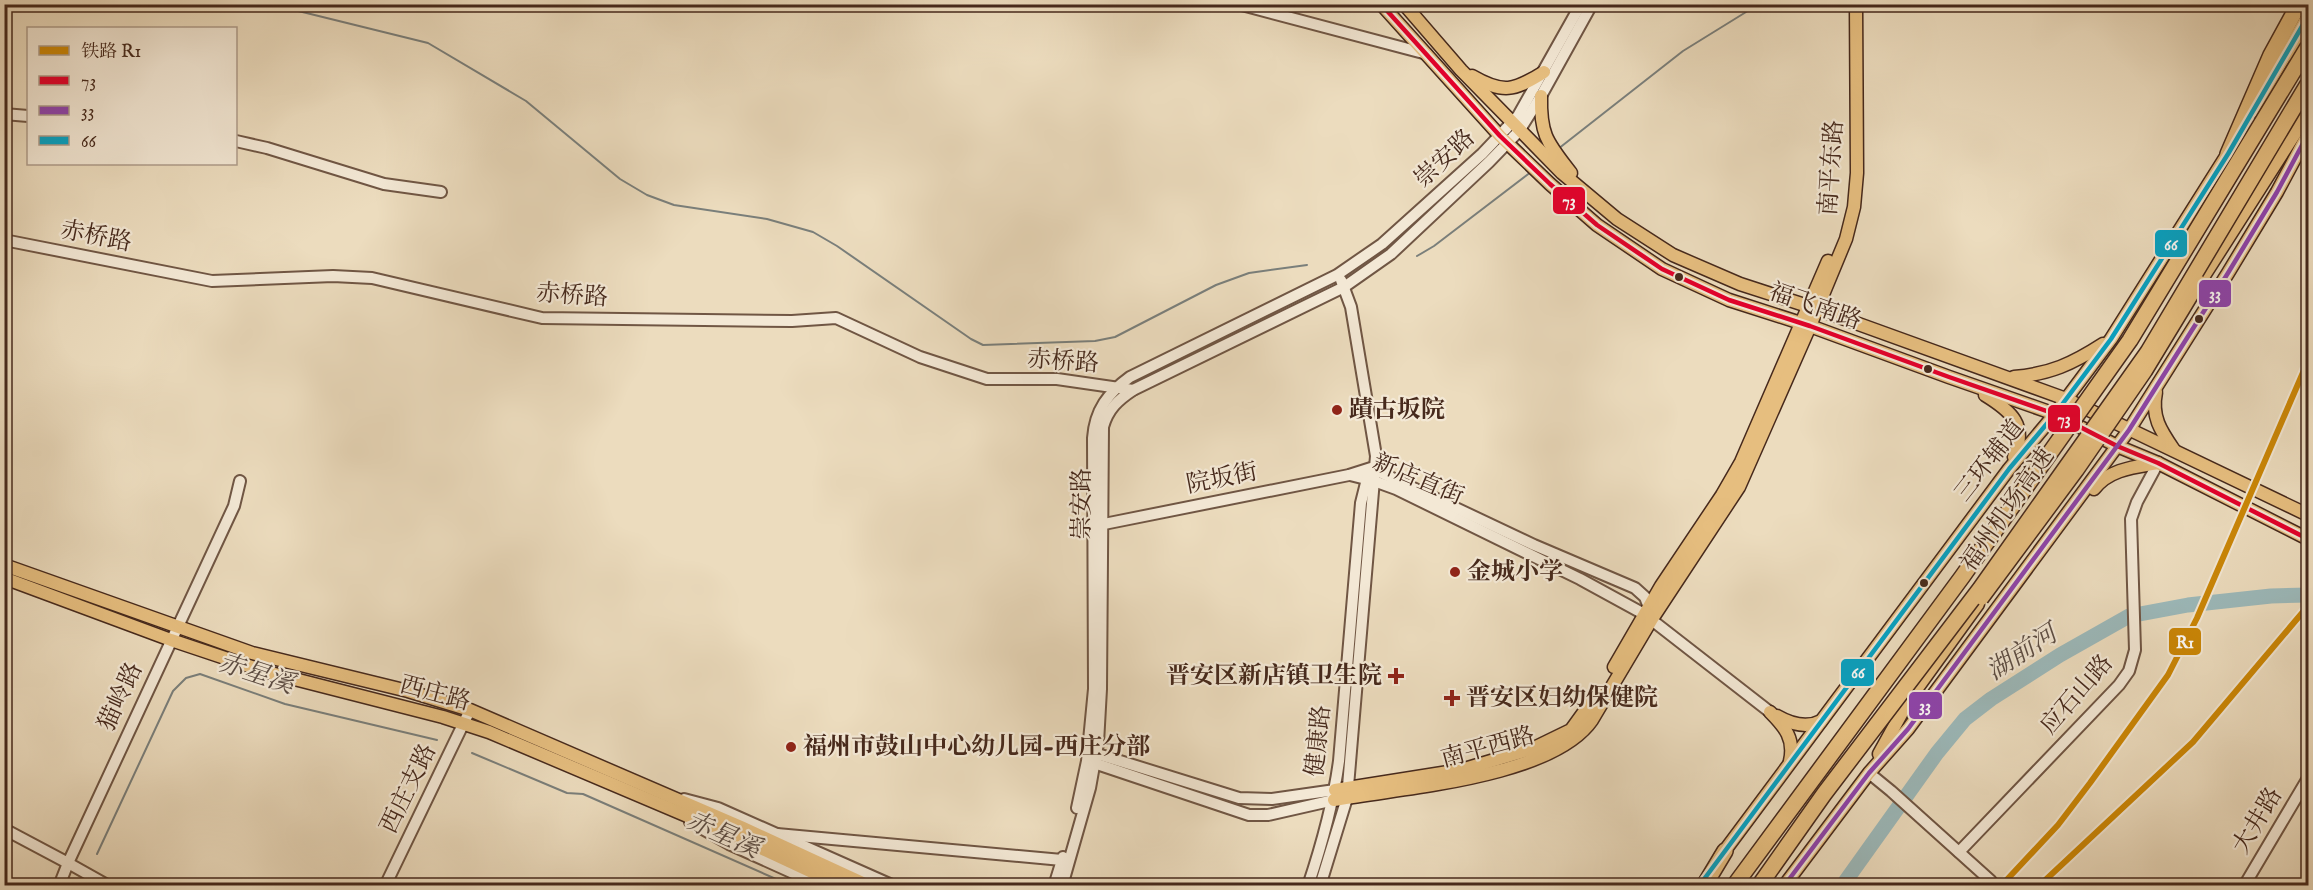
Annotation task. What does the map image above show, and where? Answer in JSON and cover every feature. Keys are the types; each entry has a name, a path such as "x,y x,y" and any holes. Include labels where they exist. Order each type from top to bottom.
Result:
{"highway":[{"path":"2228,154 2271,55 2299,4"},
{"path":"2257,131 2308,33"},
{"name":"福州机场高速","path":"1734,885 1962,577 2130,340 2308,47"},
{"name":"福州机场高速","path":"1759,885 1824,794 1980,590 2148,352 2308,84"},
{"path":"2209,253 2308,98"},
{"path":"1704,885 1725,851"}],"main road":[{"name":"福飞南路","path":"1381,4 1504,139 1550,184 1597,225 1662,269 1708,292 2055,414 2308,539"},
{"name":"福飞南路","path":"1404,4 1461,70 1535,148 1565,171 1585,194 1635,232 1673,255 1740,284 2066,399 2308,515"},
{"name":"南平东路","path":"1806,325 1839,236 1848,202 1847,4"},
{"name":"南平东路","path":"1812,308 1846,239 1855,199 1856,4"},
{"name":"三环辅道","path":"1699,885 2009,469 2055,414 2111,339 2228,154 2308,16"},
{"path":"1461,70 1487,84 1509,89 1526,84 1544,72"},
{"path":"1541,96 1542,126 1545,137 1565,171"},
{"path":"1869,773 1910,698 2077,471 2146,371 2308,113"},
{"path":"1784,885 1869,773 1908,729 2129,430 2277,192 2308,134"},
{"name":"南平西路","path":"1334,795 1465,779 1530,760 1567,745 1580,734 1592,720 1648,613 1739,487 1806,325"},
{"path":"2007,378 2046,373 2064,367 2111,339"},
{"path":"1949,378 1986,396 2005,408 2015,419 2020,434 2018,449 2009,469"},
{"path":"2157,386 2155,417 2158,426 2175,451"},
{"path":"2027,568 2056,539 2103,479 2122,470 2158,463"},
{"name":"西庄路","path":"4,565 262,656 408,691 470,710 665,801"},
{"name":"西庄路","path":"4,578 171,640 289,678 464,723 739,832 842,885"},
{"path":"1770,712 1787,721 1802,725 1821,721"},
{"path":"1770,712 1784,727 1791,740 1789,764"},
{"path":"739,832 869,885"}],"street":[{"path":"1238,4 1427,54"},
{"path":"1516,127 1581,4"},
{"path":"1516,127 1541,96 1592,4"},
{"path":"4,114 27,116"},
{"name":"崇安路","path":"1062,885 1092,757 1101,689 1103,427 1112,407 1133,390 1344,287 1366,273 1400,246 1516,127"},
{"name":"崇安路","path":"1054,885 1092,757 1093,438 1100,407 1116,387 1130,377 1337,275 1377,248 1504,139"},
{"path":"237,141 261,146 384,184 441,192"},
{"name":"赤桥路","path":"4,240 212,281 333,276 372,278 543,318 792,321 831,318 841,320 920,357 987,379 1057,379 1133,390"},
{"name":"健康路","path":"1308,885 1325,833 1334,795 1361,503 1376,456 1353,319 1344,287 1337,275"},
{"name":"应石山路","path":"1959,852 2127,675 2134,656 2131,519 2137,502 2158,463"},
{"name":"新店直街","path":"1349,475 1373,469 1534,545 1635,588 1641,593 1648,613"},
{"name":"新店直街","path":"1349,475 1396,489 1648,613 1770,712"},
{"name":"院坂街","path":"1104,524 1349,475"},
{"name":"健康路","path":"1320,885 1347,793 1370,480"},
{"name":"猫岭路","path":"58,885 234,506 240,481"},
{"name":"西庄支路","path":"385,885 470,710"},
{"name":"南平西路","path":"1092,757 1249,815 1268,815 1334,795"},
{"name":"南平西路","path":"1092,757 1239,798 1272,799 1334,795"},
{"path":"1869,773 1991,881"},
{"name":"大井路","path":"2244,885 2308,778"},
{"path":"665,801 707,804 894,885"},
{"path":"665,801 729,844 822,885"},
{"path":"4,829 109,885"},
{"path":"777,834 1062,860"}],"waterway":[{"path":"4,8 35,4"},
{"path":"270,4 428,43 526,101 620,179 647,195 674,205 767,219 813,232 983,345 1095,341 1115,337 1216,285 1249,273 1307,265"},
{"path":"1558,149 1683,51 1759,4"},
{"path":"1417,256 1434,246 1531,172"},
{"name":"湖前河","path":"1842,886 1937,753 1965,719 1991,699 2060,655 2129,616 2188,605 2271,596 2308,595"},
{"name":"赤星溪","path":"97,854 173,691 186,678 200,674 285,704 437,740"},
{"name":"赤星溪","path":"472,753 567,793 583,794 792,886"}],"rail line":[{"name":"R1","path":"2001,886 2058,825 2168,675 2197,618 2308,361"},
{"name":"R1","path":"2039,886 2193,742 2308,606"}],"transit line":[{"name":"73","path":"1381,4 1500,136 1550,184 1597,225 1662,269 1729,300 1810,326 2055,414 2308,539"},
{"name":"66","path":"1699,886 2009,469 2055,414 2111,339 2228,154 2308,16"},
{"name":"33","path":"1784,886 1869,773 1908,729 2129,430 2277,192 2308,134"}],"place":[{"name":"蹟古坂院","path":"1337,410"},
{"name":"金城小学","path":"1455,572"},
{"name":"晋安区新店镇卫生院","path":"1396,676"},
{"name":"晋安区妇幼保健院","path":"1452,698"},
{"name":"福州市鼓山中心幼儿园-西庄分部","path":"791,747"}]}
